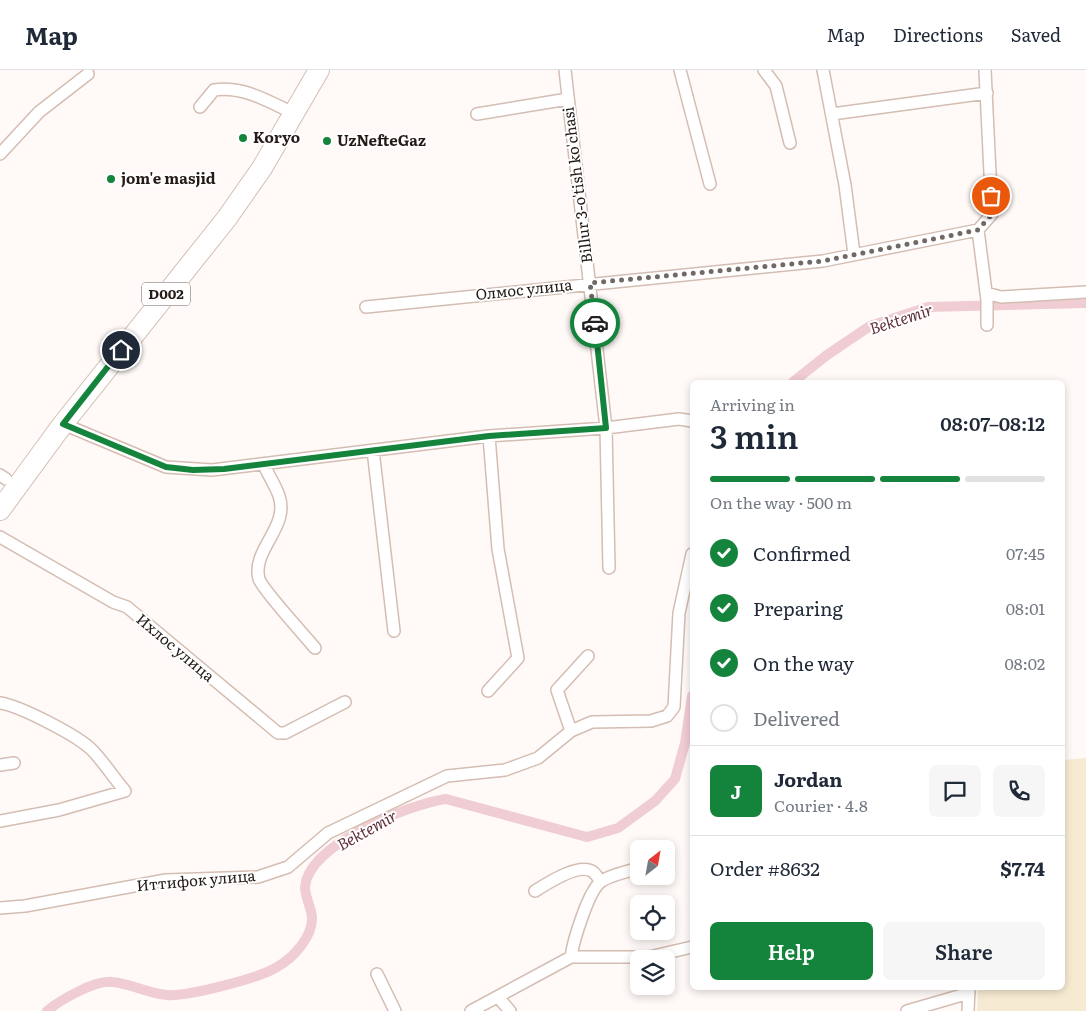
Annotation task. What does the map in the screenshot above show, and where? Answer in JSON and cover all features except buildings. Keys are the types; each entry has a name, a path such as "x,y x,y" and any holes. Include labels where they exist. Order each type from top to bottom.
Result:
{"highway":[{"name":"D002","path":"2,481 220,212 254,161 308,70"},
{"name":"D002","path":"0,510 63,424 227,218 262,168 319,70"}],"street":[{"name":"Billur 3-o'tish ko'chasi","path":"565,70 606,428 609,568"},
{"path":"680,70 710,184"},
{"path":"764,70 776,86 790,142"},
{"path":"823,70 832,114 854,254"},
{"path":"985,70 992,214 978,230 987,296 987,325"},
{"path":"0,154 39,112 88,74"},
{"path":"200,107 214,90 225,88 239,90 285,109"},
{"path":"832,114 987,93"},
{"path":"477,114 568,99"},
{"name":"Олмос улица","path":"366,307 823,261 978,230"},
{"path":"987,296 1001,297 1086,292"},
{"path":"63,424 166,467 212,470 264,466 489,436 606,428 679,419 690,421"},
{"path":"488,691 518,658 498,549 489,436"},
{"path":"373,450 394,631"},
{"path":"264,466 280,497 279,516 273,533 257,562 260,581 315,648"},
{"name":"Ихлос улица","path":"0,537 113,602 127,607 278,734 285,733 345,702"},
{"name":"Иттифок улица","path":"0,908 25,906 166,880 258,877 288,867 328,833 447,776 505,770 538,758 571,731 592,722 651,721 672,712 678,672 679,614 690,563"},
{"path":"571,731 558,690 588,656"},
{"path":"0,703 12,705 75,738 92,750 125,791 59,810 0,821"},
{"path":"0,765 14,763"},
{"path":"534,891 555,878 581,870 593,872 600,881"},
{"path":"571,957 573,942 589,899 600,881 630,871"},
{"path":"471,1011 571,957 649,957 690,947"},
{"path":"377,974 395,1011"},
{"path":"907,1011 969,990 968,1011"},
{"path":"498,997 510,1011"}],"shaded area":[{"path":"1086,758 1086,1011 977,1011 978,990 1065,990 1065,760"}],"waterway":[{"name":"Bektemir","path":"796,380 827,355 870,326 928,307 1086,303"},
{"name":"Bektemir","path":"47,1011 87,987 105,982 126,984 153,993 176,995 206,990 240,981 277,967 301,946 309,932 312,917 305,887 310,871 323,856 341,842 363,829 386,818 430,802 446,799 587,837 618,828 655,801 675,779 685,743 690,709"}],"way so far":[{"path":"595,323 590,283 823,261 910,242 978,230 992,214 991,196"}],"place":[{"name":"Koryo","path":"243,138"},
{"name":"UzNefteGaz","path":"327,141"},
{"name":"jom'e masjid","path":"111,179"}],"route":[{"path":"121,350 63,424 166,467 212,470 264,466 489,436 606,428 595,323"}]}
